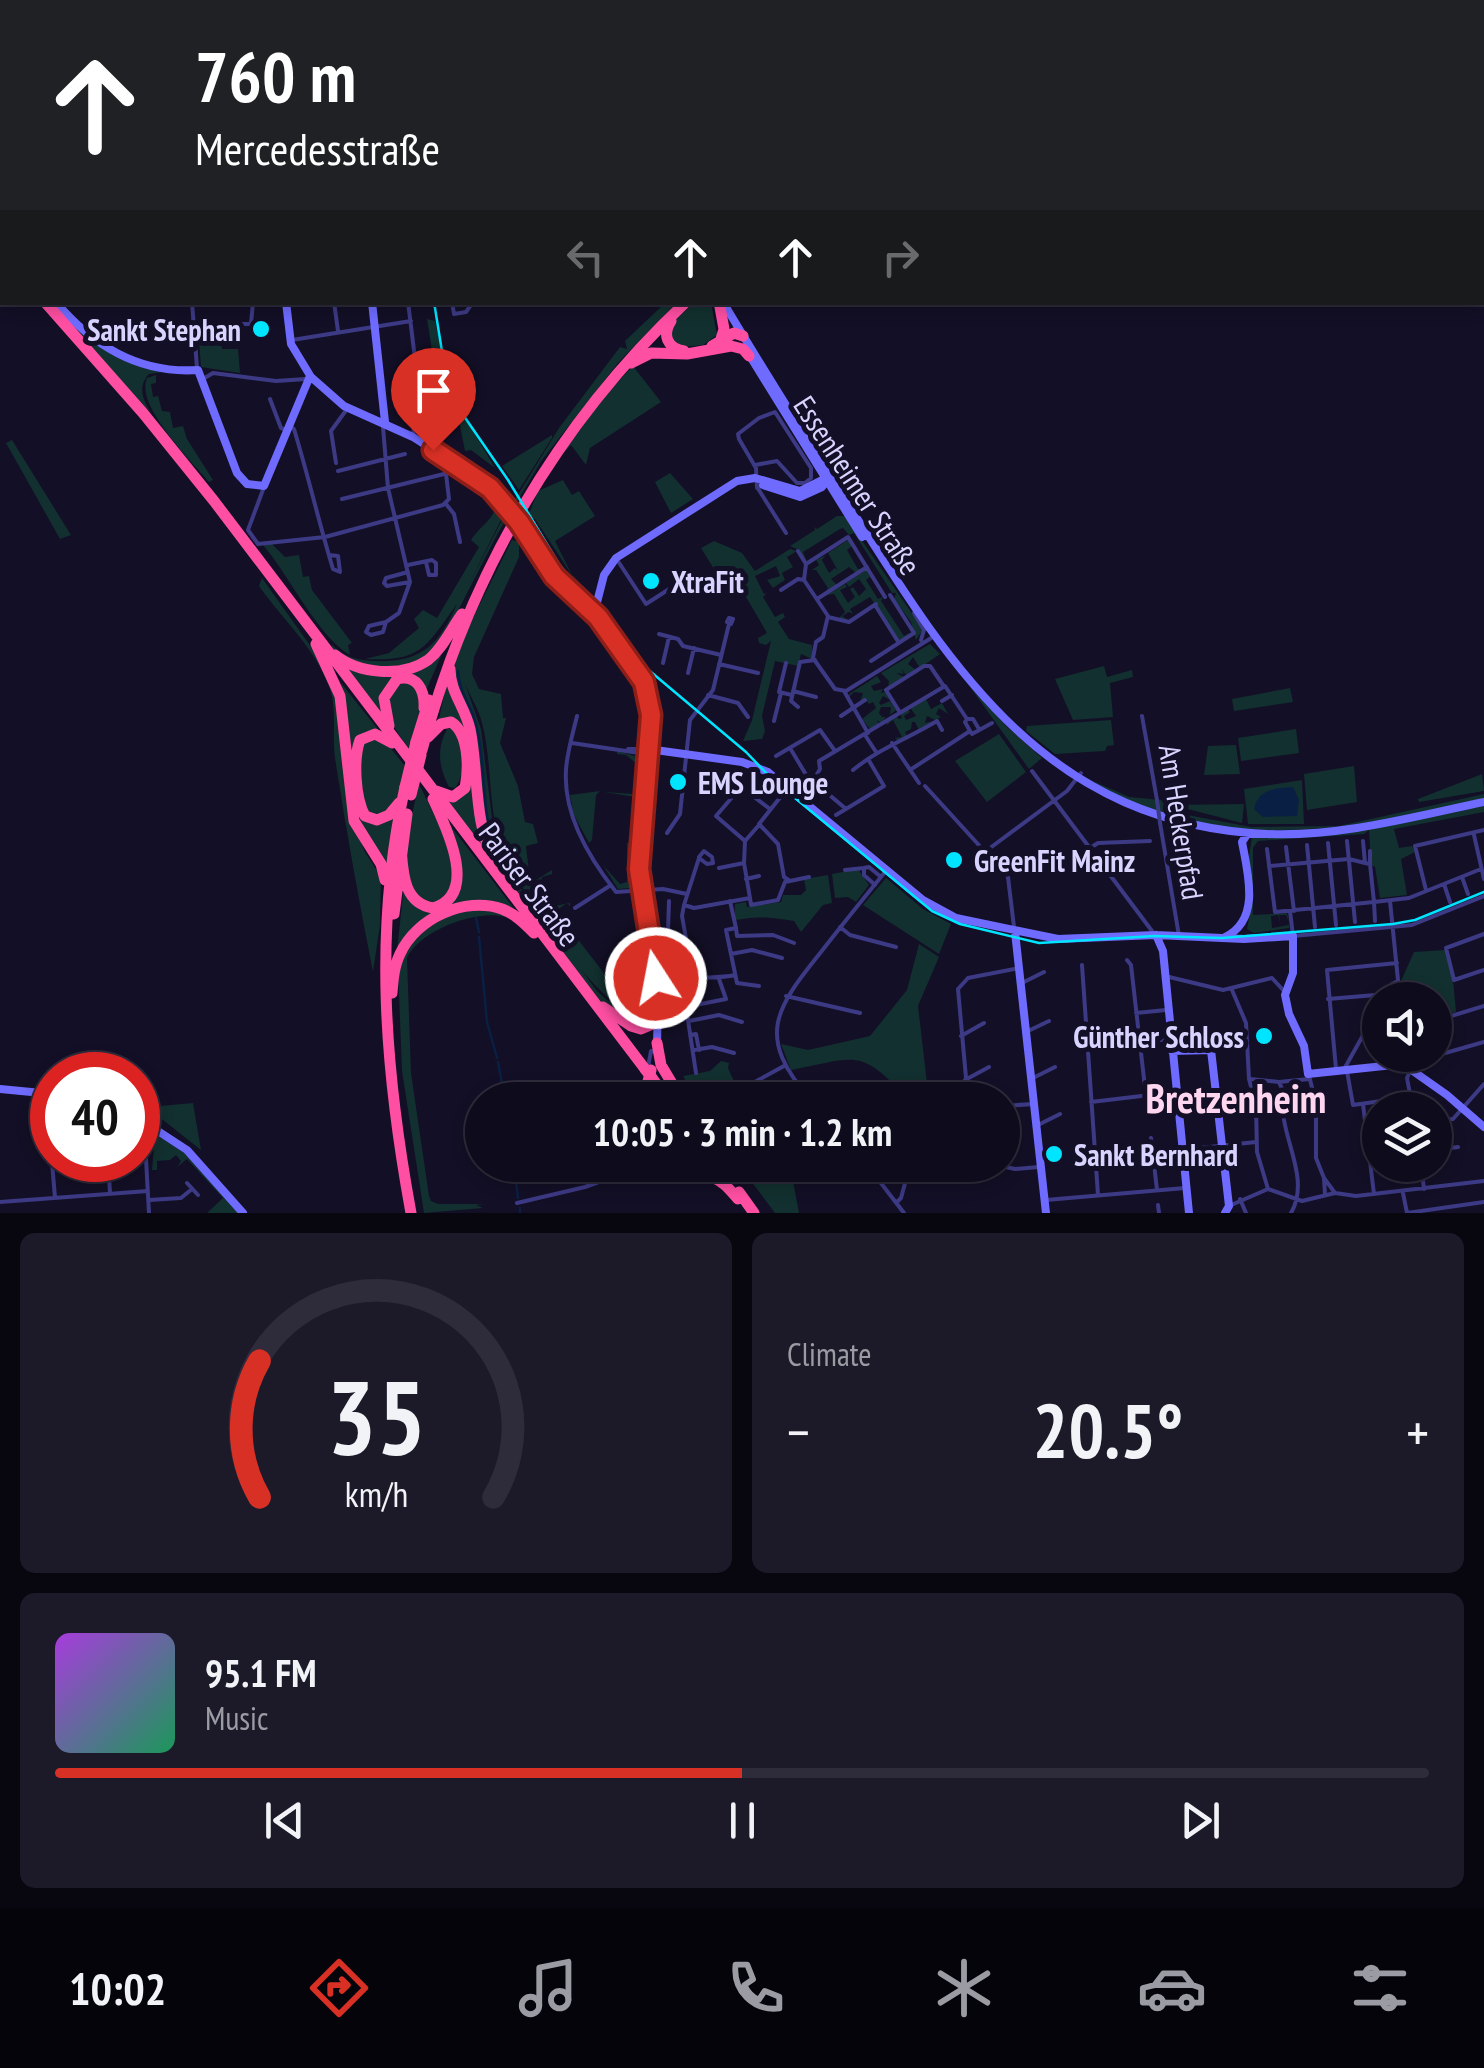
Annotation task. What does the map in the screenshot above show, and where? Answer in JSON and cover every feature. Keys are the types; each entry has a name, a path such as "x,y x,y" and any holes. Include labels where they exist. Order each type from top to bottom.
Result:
{"highway":[{"path":"39,305 172,453 317,640 340,659 354,666 404,670 430,658 462,614"},
{"path":"48,305 187,466 508,889"},
{"path":"386,920 390,870 406,792 458,636 502,540 585,412 681,305"},
{"path":"681,305 666,332 674,348 734,346 749,356"},
{"path":"423,718 462,614 499,538 566,432 606,380 681,305"},
{"path":"717,345 724,331 720,305"},
{"path":"620,371 651,353 686,354 739,334"},
{"path":"458,636 450,664 451,682 470,730 484,838 508,889"},
{"path":"317,640 340,696 354,818 360,835 382,864 385,878 386,1043 414,1211"},
{"path":"392,740 384,703 388,688 397,679 412,678 424,696 421,746"},
{"path":"421,746 443,722 452,722 462,732 466,788 453,798 431,791"},
{"path":"392,740 379,734 360,740 357,753 362,810 368,818 381,820 392,813 406,792"},
{"path":"402,848 405,882 414,900 432,908 449,900 456,885 456,867 431,791"},
{"name":"Pariser Straße","path":"431,791 648,1076"},
{"path":"406,792 392,936 392,993 397,1081 414,1211"},
{"name":"Pariser Straße","path":"508,889 652,1082"},
{"path":"392,993 396,966 405,944 419,928 444,913 478,906 496,908 514,914 540,938"},
{"path":"579,982 604,1008 635,1028 652,1026 659,1010"},
{"path":"646,1082 657,1047"},
{"path":"657,1047 671,1082"},
{"path":"719,1182 752,1213"},
{"path":"728,1182 738,1199"},
{"path":"731,1182 752,1213"}],"street":[{"path":"59,305 87,334 112,352 142,364 198,375 276,381 309,377"},
{"path":"192,305 198,375 237,473 247,484 264,486"},
{"path":"194,324 250,324 253,305"},
{"path":"286,305 290,340 309,377 348,408 414,437 492,491 523,528 554,576 595,612 638,669 646,686 651,715 639,839 640,890 659,1010 657,1047"},
{"path":"334,305 338,331"},
{"path":"372,305 388,488 410,582 398,613 386,622"},
{"path":"408,305 418,383 414,437"},
{"path":"452,305 454,314 466,312 471,305"},
{"name":"Essenheimer Straße","path":"721,305 829,479 934,636"},
{"path":"290,340 410,321"},
{"name":"Essenheimer Straße","path":"739,334 834,493 914,613 1015,731 1079,776 1154,813 1248,833 1351,830 1484,802"},
{"path":"309,377 248,530 258,544 325,537 446,504"},
{"path":"270,399 280,428 294,429 329,555"},
{"path":"336,463 331,431 348,408"},
{"path":"595,612 601,582 616,558 729,486 760,479 780,462 798,484 812,476 811,468 773,411 738,434 760,479 762,496 786,533"},
{"path":"338,470 405,454"},
{"path":"446,504 446,474 452,463"},
{"path":"753,463 752,473 760,479 798,491 817,487 829,479"},
{"path":"753,463 762,496"},
{"path":"817,487 818,467"},
{"path":"342,500 446,474"},
{"path":"486,477 513,500 504,515 481,485 486,477"},
{"path":"817,487 834,493"},
{"path":"446,504 454,514 460,542"},
{"path":"806,564 848,537 914,633 871,661"},
{"path":"798,551 806,564 804,580 828,617 849,622 875,604 899,644"},
{"path":"616,558 646,604 688,578 688,569"},
{"path":"410,582 388,586 384,583 386,578 426,562"},
{"path":"817,599 867,567"},
{"path":"782,590 804,580"},
{"path":"914,613 924,630 920,644"},
{"path":"828,617 823,637 816,642 815,660 829,683 842,692 853,708 876,752"},
{"path":"667,833 680,814 690,720 708,696 729,624"},
{"path":"659,634 721,655"},
{"path":"842,692 934,636"},
{"path":"663,663 669,637"},
{"path":"688,673 694,648"},
{"path":"798,706 791,701 801,661 815,660"},
{"path":"774,720 786,663"},
{"path":"719,664 758,673"},
{"path":"898,712 886,690 930,666 967,719 972,734 992,722"},
{"path":"813,779 820,770 818,762 943,686"},
{"path":"782,693 816,697"},
{"path":"942,701 952,695"},
{"path":"708,696 738,702 748,716"},
{"path":"841,716 865,700"},
{"path":"577,716 566,771 570,814 611,885 619,893 662,889 687,894"},
{"name":"Am Heckerpfad","path":"1142,716 1178,936"},
{"path":"967,719 972,719 980,730"},
{"path":"853,770 876,752 937,721 942,730"},
{"path":"776,756 820,730 835,751"},
{"path":"910,770 970,731"},
{"path":"894,742 922,785 1008,877 1046,1213"},
{"path":"572,743 748,764 772,774 941,911 1014,932 1066,940 1293,936 1430,920 1484,896"},
{"path":"790,748 808,778 846,810"},
{"path":"836,815 884,786 868,759"},
{"path":"1032,771 1156,936 1163,951 1189,1213"},
{"path":"986,852 1054,801 1079,776"},
{"path":"746,841 716,816 742,786 770,809"},
{"path":"759,825 778,844 786,880 778,900 751,905 744,864 746,841 789,786"},
{"path":"1426,891 1415,846 1484,830"},
{"path":"1220,938 1240,927 1249,909 1242,842 1228,831"},
{"path":"1473,832 1484,879"},
{"path":"1242,842 1248,833"},
{"path":"1245,856 1248,833"},
{"path":"1090,848 1098,843 1150,840"},
{"path":"1348,841 1355,922"},
{"path":"1363,841 1375,920"},
{"path":"1328,843 1336,924"},
{"path":"1307,845 1315,926"},
{"path":"1283,989 1293,973 1290,864 1286,847"},
{"path":"1267,849 1273,910 1390,901 1481,869"},
{"path":"1368,864 1370,851"},
{"path":"692,973 682,916 699,857"},
{"path":"1269,866 1349,859 1368,864"},
{"path":"718,868 744,864"},
{"path":"845,870 868,867 881,877"},
{"path":"864,868 863,874 875,884"},
{"path":"797,1082 785,1066 777,1029 778,1013 786,996 888,869"},
{"path":"746,879 759,876"},
{"path":"1462,876 1468,894"},
{"path":"786,880 809,877"},
{"path":"1444,884 1450,902"},
{"path":"576,908 611,885"},
{"path":"684,906 694,908 750,898"},
{"path":"669,900 666,913 676,964"},
{"path":"730,901 737,936 773,936 794,943"},
{"path":"1390,901 1398,981"},
{"path":"666,913 682,916"},
{"path":"719,924 726,930 739,985 759,986"},
{"path":"1144,936 1148,926"},
{"path":"1240,927 1255,938"},
{"path":"726,930 736,928"},
{"path":"840,928 850,935 896,947"},
{"path":"1484,934 1446,948 1454,980 1484,970"},
{"path":"673,951 688,948"},
{"path":"731,954 752,950 782,958"},
{"path":"1127,960 1148,1114"},
{"path":"1362,1104 1353,1105 1342,1071 1326,972 1334,968 1397,964"},
{"path":"1082,965 1098,1195"},
{"path":"988,1068 965,1080 956,996 962,982 972,977 1018,968"},
{"path":"1020,984 1044,972"},
{"path":"656,978 692,973 719,978 735,976"},
{"path":"679,974 692,1020 696,1073"},
{"path":"1165,976 1182,978 1200,987 1232,990 1258,979 1276,979 1304,1046 1316,1105 1316,1158 1335,1193"},
{"path":"689,1006 726,999 719,978"},
{"path":"1232,990 1243,1011 1256,1106 1256,1142 1268,1189"},
{"path":"786,996 860,1013"},
{"path":"1328,999 1362,1000"},
{"path":"1452,1016 1484,1006"},
{"path":"1136,1013 1168,1009"},
{"path":"692,1020 719,1015 742,1022"},
{"path":"1026,1032 1049,1020"},
{"path":"960,1036 984,1023"},
{"path":"1342,1071 1362,1036"},
{"path":"1086,1048 1171,1039"},
{"path":"1452,1051 1484,1042"},
{"path":"696,1050 712,1047 734,1053"},
{"path":"1172,1051 1248,1048"},
{"path":"1212,1050 1227,1210"},
{"path":"755,1082 785,1066"},
{"path":"1031,1079 1055,1067"},
{"path":"1250,1079 1279,1082 1362,1069"},
{"path":"1418,1072 1481,1122 1484,1109"},
{"path":"1279,1082 1286,1095 1283,1115 1298,1182 1291,1213"},
{"path":"1452,1118 1484,1084"},
{"path":"0,1089 30,1092"},
{"path":"1090,1102 1176,1092"},
{"path":"1020,1105 1034,1104"},
{"path":"1036,1126 1060,1114"},
{"path":"160,1135 196,1158 243,1213"},
{"path":"1151,1138 1156,1190"},
{"path":"1152,1153 1256,1142"},
{"path":"1452,1149 1458,1148"},
{"path":"1020,1168 1039,1167"},
{"path":"1324,1178 1326,1195"},
{"path":"1227,1210 1268,1189 1297,1199 1335,1193 1356,1196 1402,1192 1484,1181"},
{"path":"54,1182 55,1198"},
{"path":"109,1182 110,1193"},
{"path":"148,1182 150,1213"},
{"path":"517,1203 598,1182"},
{"path":"881,1182 904,1213"},
{"path":"897,1202 905,1182"},
{"path":"1373,1182 1374,1194"},
{"path":"1423,1182 1424,1189"},
{"path":"187,1183 198,1195"},
{"path":"1046,1200 1186,1188"},
{"path":"149,1200 181,1198 192,1189"},
{"path":"0,1202 148,1191"},
{"path":"1402,1192 1407,1213 1451,1210 1484,1202"},
{"path":"1240,1200 1246,1213"},
{"path":"1158,1204 1159,1213"}],"green space":[{"path":"52,305 102,345 129,361 163,372 149,374 143,384 151,413"},
{"path":"663,305 674,305 618,363 542,460 498,533 447,632 423,660 397,668 358,666 332,649 332,645 362,660 390,661 416,655 435,641 457,604 430,641 411,654 365,659 389,653 419,628 414,619 423,610 437,618 479,547 471,540 496,507 483,488 506,510 466,590 500,524 559,428 620,347 627,349 625,341"},
{"path":"692,305 711,305 717,335 703,345 683,347 671,339 672,323"},
{"path":"427,319 435,321 451,394 495,468 471,450 465,451 458,416 434,421 431,409 441,407"},
{"path":"198,326 212,326 213,343 221,343 222,349 238,349 240,373 201,367"},
{"path":"633,366 661,402 590,448 586,465 571,445 556,462 609,391"},
{"path":"156,375 156,383 151,384 153,397 158,396 162,411 170,412 173,428 183,426 213,480 209,482 178,447 149,403 147,378"},
{"path":"552,438 519,490 502,466"},
{"path":"12,440 71,535 60,539 6,443"},
{"path":"670,473 693,499 671,513 655,482"},
{"path":"563,480 572,495 579,491 595,516 555,541 580,583 577,583 535,519 530,517 577,594 525,526 521,531 547,578 517,532 538,491"},
{"path":"837,516 845,516 920,625 922,631 916,640 911,622 894,599 896,593 892,593 854,533 849,535 840,529 803,552 807,562 799,550 790,546 814,527 817,529"},
{"path":"512,540 519,542 519,557 474,657 472,674 479,689 501,694 506,718 500,743 518,786 525,822 533,824 538,843 526,846 529,872 536,880 552,870 552,874 542,877 541,885 554,906 566,904 556,911 624,999 631,1004 649,990 654,1010 654,985 656,1015 646,1022 606,996 578,965 597,991 645,1027 605,1007 524,902 487,839 476,754 452,675 459,646","holes":["464,681 482,723 499,839 537,909 517,883 494,834 481,729"]},
{"path":"848,540 853,545 847,550 858,569 862,569 856,573 849,567 831,579 837,585 826,592 828,588 812,570 819,565 816,560 826,555 822,560 829,573 835,568 838,571 828,553"},
{"path":"714,541 742,553 755,571 790,549 797,551 787,557 793,567 782,573 785,580 773,588 767,580 780,576 776,566 755,576 764,594 767,593 763,597 775,617 783,613 785,617 778,622 789,639 812,645 812,659 801,654 798,666 775,661 762,716 762,739 743,741 752,720 771,641 766,645 759,643 758,638 767,633 742,590 724,585 701,548"},
{"path":"271,543 285,557 299,555 303,577 309,576 312,590 352,643 348,645 350,655 315,620 263,545"},
{"path":"866,570 870,577 866,580 878,599 883,597 881,601 904,636 912,631 900,641 870,597 850,609 853,614 842,616 848,620 839,618 845,612 834,594 827,595 845,584 847,587 840,590 848,603 855,597 850,589 853,587 859,596 866,589 859,579 849,587 846,583"},
{"path":"262,578 319,658 335,688 350,815 365,852 381,877 380,925 373,972 335,758 330,689 308,648 259,586"},
{"path":"448,640 425,693 423,686 391,682 385,721 340,661 409,671"},
{"path":"930,644 940,654 920,668 913,657 908,664 916,670 906,675 901,668 904,674 896,673 904,677 888,687 889,681 881,673"},
{"path":"1104,666 1107,677 1132,670 1133,677 1110,683 1113,717 1073,720 1055,679"},
{"path":"877,676 881,682 871,686 874,691 883,689 881,693 885,692 890,700 883,696 879,703 890,701 896,710 890,715 891,707 881,707 879,713 886,717 870,729 862,719 876,708 873,702 860,702 863,693 849,694"},
{"path":"448,678 465,720 491,859 443,798 460,797 464,730 438,723"},
{"path":"412,682 422,702 409,748 394,726 389,702 394,684"},
{"path":"341,683 381,733 367,731 361,735 360,815 394,816 387,865 358,824"},
{"path":"970,687 1007,727 1042,758 1029,769"},
{"path":"1290,688 1293,702 1234,711 1232,699"},
{"path":"926,699 931,709 942,703 948,714 939,708 936,714 941,717 935,720 927,716 925,723 934,721 919,730 912,722 911,729 905,732 908,737 898,741 895,738 902,737 893,720 887,725 886,722 895,715 902,718 900,713 907,708 910,712 904,716 906,720 916,716 909,706"},
{"path":"1111,720 1114,745 1107,746 1105,751 1055,754 1026,731 1027,726"},
{"path":"452,728 460,741 463,758 455,788 449,787 440,758 444,736"},
{"path":"1296,729 1299,753 1241,761 1238,738"},
{"path":"999,734 1026,772 987,802 955,761"},
{"path":"371,737 389,746 405,766 396,805 385,817 364,811 359,759 362,744"},
{"path":"1236,745 1240,774 1204,775 1208,746"},
{"path":"617,751 643,762 636,883 631,888 618,889 603,865 620,884 627,882 627,843 635,797 604,792 634,794 638,765"},
{"path":"1354,766 1357,802 1307,810 1304,774"},
{"path":"1482,774 1484,791 1419,802 1418,799"},
{"path":"1084,777 1129,797 1161,800 1182,814 1251,827 1338,826 1268,830 1182,819 1131,802"},
{"path":"1302,780 1304,824 1248,824 1244,789"},
{"path":"419,784 448,843 454,886 440,904 417,899 408,868 407,841"},
{"path":"600,791 596,795 589,843 574,815 570,795"},
{"path":"1484,794 1484,798 1440,808 1340,826"},
{"path":"1244,804 1242,823 1172,805"},
{"path":"1484,805 1484,812 1394,829 1399,848 1412,846 1415,852 1401,859 1407,895 1380,898 1375,867 1371,865 1369,830 1364,834 1258,841 1253,848 1253,915 1287,913 1289,922 1286,915 1279,915 1280,923 1278,915 1271,916 1272,928 1289,928 1254,933 1247,929 1252,837 1296,836"},
{"path":"443,816 522,919 504,908 438,913 397,951 404,885 423,908 456,893"},
{"path":"858,869 869,885 856,902 848,897 835,898 832,874"},
{"path":"828,875 832,903 823,905 801,932 794,921 735,920 735,904 746,902 747,907 781,902 783,895 801,895 806,890 804,879"},
{"path":"886,878 923,909 951,924 939,954 863,905"},
{"path":"480,909 512,917 525,931 505,917 464,919 423,939 407,958 411,1073 429,1196 438,1204 485,1204 476,1205 483,1208 424,1213 402,1071 398,968 420,930 448,915"},
{"path":"919,944 939,957 918,1006 927,1082 891,1082 857,1060 791,1070 781,1044 808,1050 870,1036 907,990"},
{"path":"1445,950 1452,969 1456,1012 1452,1013 1452,982 1401,982 1414,952"},
{"path":"721,1061 729,1063 734,1082 686,1082 683,1076 710,1071"},
{"path":"193,1103 201,1150 160,1119 160,1106"},
{"path":"160,1138 191,1157 239,1213 207,1213 223,1198 187,1159 177,1167 181,1161 176,1155 160,1161"},
{"path":"752,1182 793,1182 799,1213 775,1213"}],"water":[{"path":"1293,787 1299,800 1297,816 1263,817 1254,809 1264,794"}],"waterway":[{"path":"458,671 479,740 488,820 496,851"},
{"path":"476,918 479,932"},
{"path":"479,937 487,1022 497,1058"},
{"path":"498,1062 502,1082"},
{"path":"516,1182 518,1198"},
{"path":"520,1208 520,1213"}],"tram line":[{"path":"434,305 445,370 457,406 559,564 632,656 746,752 772,779 932,911 960,924 1039,943 1154,936 1222,938 1393,924 1415,920 1484,892"}],"place":[{"name":"Sankt Stephan","path":"261,329"},
{"name":"XtraFit","path":"651,581"},
{"name":"EMS Lounge","path":"678,782"},
{"name":"GreenFit Mainz","path":"954,860"},
{"name":"Günther Schloss","path":"1264,1036"},
{"name":"Sankt Bernhard","path":"1054,1154"}],"district":[{"name":"Bretzenheim","path":"1236,1098"}],"route":[{"path":"433,450 490,488 519,522 554,576 594,612 644,682 651,715 639,869 656,978"}]}
